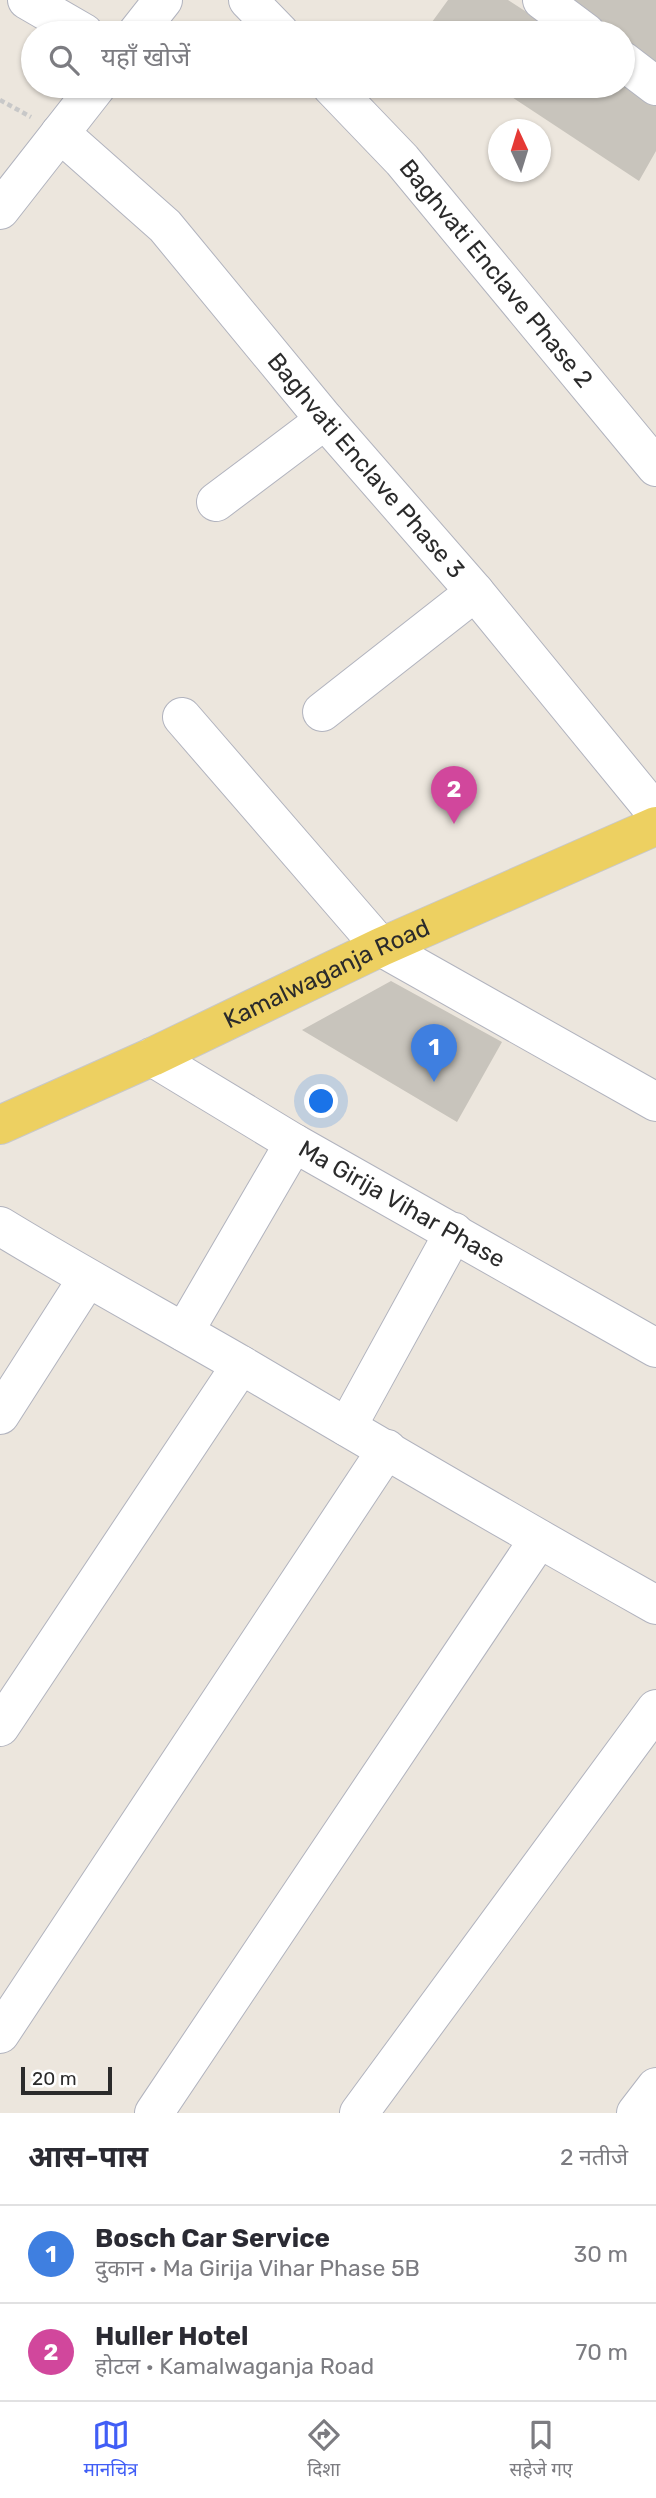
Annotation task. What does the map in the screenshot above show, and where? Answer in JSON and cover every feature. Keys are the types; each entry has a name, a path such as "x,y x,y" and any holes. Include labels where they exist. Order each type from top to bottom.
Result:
{"main road":[{"name":"Kamalwaganja Road","path":"0,1125 152,1057 381,947 650,832"}],"street":[{"path":"27,0 63,21"},
{"path":"146,21 163,0"},
{"path":"248,0 268,21"},
{"path":"542,0 570,21"},
{"path":"635,70 656,86"},
{"path":"0,210 88,98"},
{"name":"Baghvati Enclave Phase 2","path":"343,98 402,160 656,467"},
{"name":"Baghvati Enclave Phase 3","path":"60,133 165,226 325,420 475,592 650,832"},
{"path":"216,502 325,420"},
{"path":"322,712 475,592"},
{"path":"182,717 381,947 656,1102"},
{"name":"Ma Girija Vihar Phase","path":"152,1057 294,1143 656,1348"},
{"path":"184,1332 294,1143"},
{"path":"0,1226 87,1279 184,1332 656,1605"},
{"path":"347,1427 454,1232"},
{"path":"0,1415 87,1279"},
{"path":"0,1727 241,1365"},
{"path":"0,2034 387,1449"},
{"path":"154,2113 538,1539"},
{"path":"359,2113 656,1709"},
{"path":"636,2113 656,2087"}],"building":[{"path":"448,0 508,0 540,21 433,21"},
{"path":"570,0 656,0 656,65 635,49 635,21 598,21"},
{"path":"635,84 656,98 656,151 639,181 551,123 551,119 545,119 513,98 635,98"},
{"path":"391,981 502,1042 457,1122 302,1030"}],"place":[{"name":"Huller Hotel","path":"454,824"},
{"name":"Bosch Car Service","path":"434,1082"}]}
